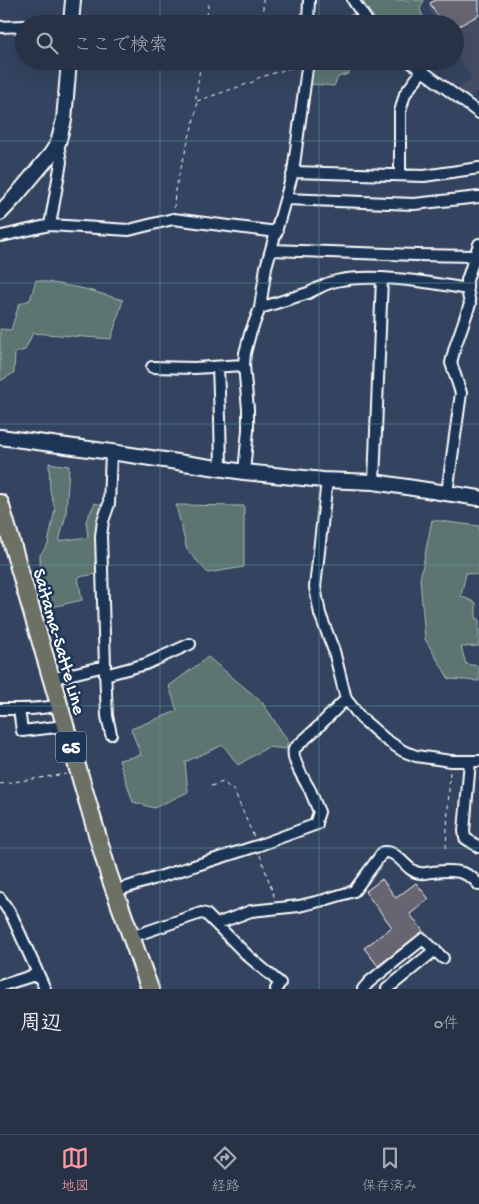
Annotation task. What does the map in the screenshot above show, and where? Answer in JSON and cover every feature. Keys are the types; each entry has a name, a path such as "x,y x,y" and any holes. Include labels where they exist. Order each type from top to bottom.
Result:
{"main road":[{"name":"Saitama-Satte Line","path":"0,503 115,892 150,989"}],"street":[{"path":"72,15 73,0"},
{"path":"308,15 309,0"},
{"path":"353,0 363,15"},
{"path":"0,27 15,26"},
{"path":"0,213 37,171 58,143 64,120 67,70"},
{"path":"244,472 248,430 245,353 260,308 266,266 293,172 307,70"},
{"path":"400,175 400,112 405,94 422,71 479,112"},
{"path":"50,225 60,162 58,143"},
{"path":"293,172 424,176 479,168"},
{"path":"286,199 414,204 479,197"},
{"path":"2,236 50,225 129,230 173,219 277,232"},
{"path":"447,493 461,393 451,363 470,304 467,280 479,244"},
{"path":"271,250 474,256"},
{"path":"260,308 309,292 334,281 350,279 382,278 467,289"},
{"path":"374,482 382,278"},
{"path":"152,368 244,365"},
{"path":"218,367 221,468"},
{"path":"0,437 244,472 327,480 374,482 479,498"},
{"path":"110,452 109,504 103,520 101,536 107,716 111,734"},
{"path":"327,480 315,587 320,614 334,651 346,699 361,718 385,739 403,751 416,756 451,761 475,761 464,831 465,838 479,847"},
{"path":"51,679 146,664 190,644"},
{"path":"115,892 257,846 317,824 319,812 293,753 294,749 346,699"},
{"path":"0,709 59,705"},
{"path":"19,709 22,731 65,725"},
{"path":"216,924 251,911 299,906 354,890 383,852 391,852 410,868 420,873 458,871 474,878 479,885"},
{"path":"0,898 12,916 45,989"},
{"path":"131,937 201,913 206,914 248,956 280,983 276,989"},
{"path":"363,989 369,982 423,939 443,958"},
{"path":"388,989 435,950"},
{"path":"0,986 38,974"}],"path":[{"path":"207,15 209,0"},
{"path":"263,0 263,10"},
{"path":"173,219 176,190 196,108 200,70"},
{"path":"196,101 283,70"},
{"path":"446,848 451,761"},
{"path":"0,784 78,772"}],"shaded area":[{"path":"432,0 479,0 479,91 466,98 456,91 472,79 464,66 464,15 432,15 428,8"}],"green space":[{"path":"362,0 424,0 420,9 422,15 372,15"},
{"path":"312,70 349,70 349,74 338,77 334,86 311,84"},
{"path":"36,280 85,289 123,300 111,339 33,333 25,350 15,353 14,373 0,381 0,329 11,330 19,304 30,300"},
{"path":"49,463 69,466 66,515 59,541 88,537 86,521 95,503 105,506 96,531 97,574 78,577 82,600 39,610 36,599 41,591 40,555 48,544 55,509 50,491"},
{"path":"176,505 244,506 244,567 208,573 187,550"},
{"path":"432,520 479,526 479,575 466,573 461,596 476,603 476,618 479,619 479,646 461,647 466,664 479,666 479,681 449,679 425,639 420,579"},
{"path":"208,657 262,702 288,741 286,749 268,747 238,765 223,745 185,762 188,792 154,808 133,802 119,760 141,755 131,729 177,711 169,686"}],"building":[{"path":"436,0 479,0 479,15 464,23 464,15 437,15 430,3"},
{"path":"382,879 396,898 416,883 429,899 410,914 423,931 378,966 364,948 392,927 365,892"}]}
